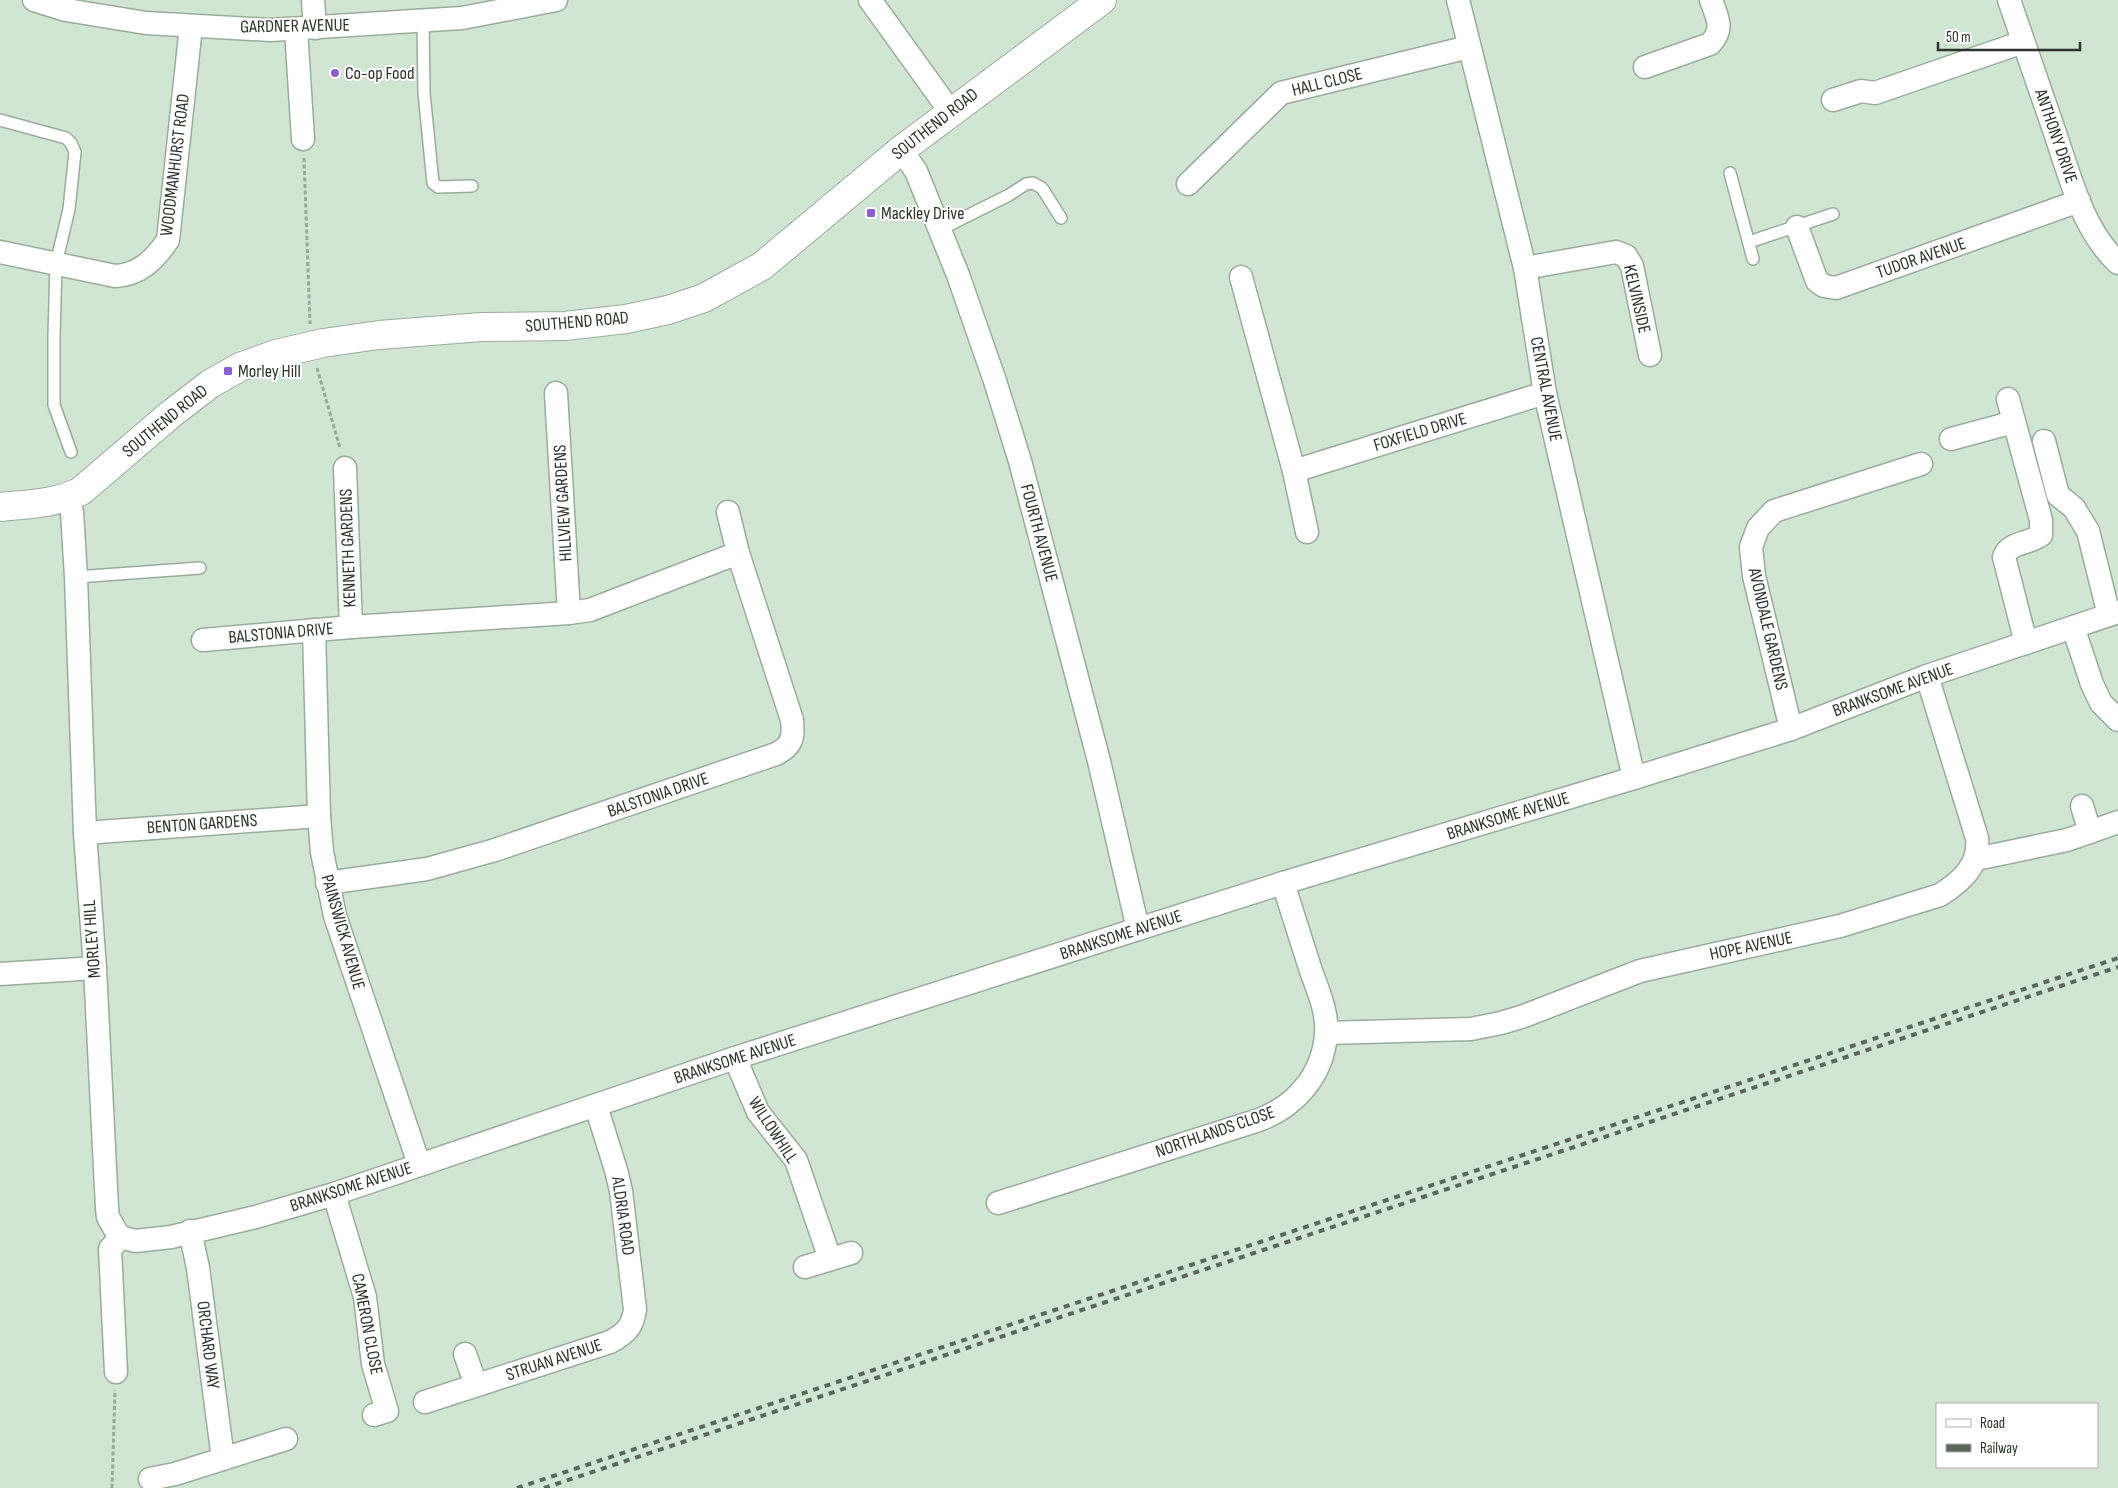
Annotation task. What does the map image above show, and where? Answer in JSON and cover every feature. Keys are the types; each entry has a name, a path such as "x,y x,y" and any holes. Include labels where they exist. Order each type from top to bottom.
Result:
{"street":[{"name":"GARDNER AVENUE","path":"34,0 66,10 96,8 146,24 271,30 462,18 556,0"},
{"path":"303,139 305,29 313,0"},
{"path":"870,0 950,111"},
{"name":"SOUTHEND ROAD","path":"0,507 68,498 81,490 171,414 210,384 240,367 276,354 322,343 378,335 482,327 565,326 626,319 668,310 704,298 762,266 950,111 1102,0"},
{"name":"CENTRAL AVENUE","path":"1458,0 1525,268 1545,394 1634,778"},
{"path":"1645,66 1710,44 1718,36 1719,26 1711,0"},
{"name":"ANTHONY DRIVE","path":"2009,0 2079,201 2096,236 2107,253 2118,263"},
{"name":"WOODMANHURST ROAD","path":"0,252 115,276 127,276 156,258 168,240 191,26"},
{"path":"1833,100 1861,91 1874,93 2023,42"},
{"name":"HALL CLOSE","path":"1188,184 1281,93 1470,47"},
{"name":"FOURTH AVENUE","path":"901,150 916,171 939,230 989,362 1020,461 1098,760 1138,929"},
{"name":"TUDOR AVENUE","path":"1797,227 1817,280 1824,286 1836,288 2079,201"},
{"name":"KELVINSIDE","path":"1525,268 1616,252 1626,256 1632,266 1650,355"},
{"path":"1241,277 1294,471 1307,532"},
{"name":"HILLVIEW GARDENS","path":"556,393 569,613"},
{"name":"FOXFIELD DRIVE","path":"1294,471 1545,394"},
{"path":"2008,399 2041,520 2042,530 2041,535 2036,539 2013,546 2006,551 2004,557 2026,643"},
{"path":"1951,439 2014,422"},
{"path":"2044,441 2058,495 2074,508 2088,531 2114,614"},
{"name":"AVONDALE GARDENS","path":"1791,729 1754,576 1751,547 1758,528 1774,511 1921,464"},
{"name":"KENNETH GARDENS","path":"346,468 351,627"},
{"name":"MORLEY HILL","path":"68,498 72,512 76,577 85,833 95,968 107,1208 112,1225 121,1237"},
{"name":"BALSTONIA DRIVE","path":"327,883 427,869 495,850 786,749 792,741 794,734 792,720 738,553 728,512"},
{"name":"BALSTONIA DRIVE","path":"202,640 590,610 738,553"},
{"name":"BRANKSOME AVENUE","path":"121,1237 128,1240 146,1240 190,1232 256,1217 334,1194 735,1058 1138,929 1283,883 1791,729 1927,676 2114,614"},
{"path":"2073,627 2092,684 2101,703 2118,720"},
{"name":"PAINSWICK AVENUE","path":"314,630 319,816 327,883 335,916 419,1164"},
{"path":"1927,676 1977,838 1978,849 1976,859 2067,840 2118,822"},
{"path":"2082,806 2090,832"},
{"name":"BENTON GARDENS","path":"85,833 319,816"},
{"name":"HOPE AVENUE","path":"1326,1033 1471,1029 1516,1018 1640,970 1840,926 1940,895 1953,887 1971,868 1976,859"},
{"name":"NORTHLANDS CLOSE","path":"998,1203 1259,1120 1280,1111 1299,1095 1315,1071 1322,1056 1326,1033 1321,1002 1283,883"},
{"path":"0,974 95,968"},
{"name":"WILLOWHILL","path":"735,1058 758,1112 796,1160 830,1259"},
{"name":"ALDRIA ROAD","path":"596,1106 621,1191 635,1309 634,1318 629,1328"},
{"name":"CAMERON CLOSE","path":"334,1194 365,1297 373,1364 387,1411 374,1415"},
{"name":"ORCHARD WAY","path":"190,1232 198,1268 223,1459"},
{"path":"116,1372 110,1249 121,1237"},
{"path":"805,1267 851,1253"},
{"name":"STRUAN AVENUE","path":"425,1402 610,1342 624,1334 629,1328"},
{"path":"465,1354 476,1385"},
{"path":"150,1479 175,1474 286,1439"}],"lane":[{"path":"423,20 424,93 433,183 438,187 472,186"},
{"path":"0,120 66,138 72,143 75,152 69,209 56,264 54,405 71,452"},
{"path":"1730,173 1753,259"},
{"path":"939,230 1009,195 1026,184 1033,183 1042,188 1061,218"},
{"path":"1749,242 1833,214"},
{"path":"76,577 200,568"}],"path":[{"path":"303,139 310,330"},
{"path":"315,359 346,468"},
{"path":"112,1488 116,1372"}],"railway":[{"path":"517,1488 2118,958"},
{"path":"544,1488 2118,967"}],"place":[{"name":"Co-op Food","path":"335,73"},
{"name":"Mackley Drive","path":"871,213"},
{"name":"Morley Hill","path":"228,371"}]}
